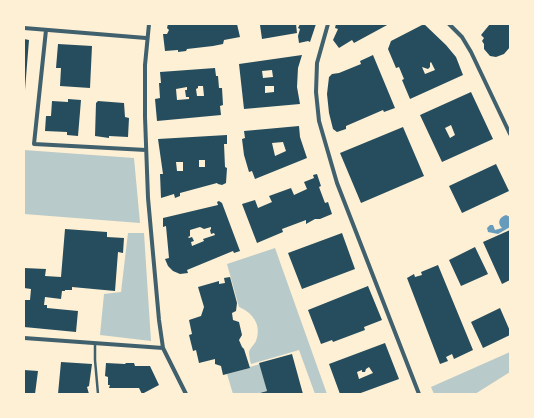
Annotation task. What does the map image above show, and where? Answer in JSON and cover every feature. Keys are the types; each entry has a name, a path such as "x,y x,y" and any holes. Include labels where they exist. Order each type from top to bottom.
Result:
{"street":[{"path":"149,24 146,38 144,65 146,150 148,198 158,312 163,348 186,394"},
{"path":"328,24 318,63 316,92 319,121 337,183 419,394"},
{"path":"449,24 462,37 471,52 510,134"},
{"path":"24,28 146,38"},
{"path":"46,30 34,144 146,150"},
{"path":"24,338 163,348"}],"lane":[{"path":"95,344 98,394"}],"shaded area":[{"path":"24,150 134,158 140,223 24,214"},
{"path":"128,233 144,233 151,341 100,335 104,294 121,292"},
{"path":"275,248 327,394 315,394 299,350 251,364 249,352 258,335 257,325 252,316 239,307 227,264"},
{"path":"510,352 510,372 475,394 434,394 431,387"},
{"path":"260,364 267,391 254,394 233,394 227,374"}],"water":[{"path":"506,215 510,217 510,227 498,234 488,232 487,228 490,225 493,225 495,230 502,228 500,220"}],"building":[{"path":"168,24 237,24 240,37 224,40 223,44 213,46 187,49 186,51 178,52 178,50 165,51 163,34 167,34 169,30 167,28"},
{"path":"296,24 297,33 262,39 260,25"},
{"path":"300,24 316,24 310,42 299,43 298,36 300,29 298,28"},
{"path":"336,24 389,24 354,43 352,40 339,48 333,40 338,29 335,28"},
{"path":"424,24 456,57 463,75 410,99 402,80 404,79 399,67 396,68 388,49 391,41","holes":["431,62 435,70 425,74 422,67 428,69"]},
{"path":"490,24 510,24 510,47 504,54 496,57 490,56 484,49 484,44 482,41 484,38 481,35"},
{"path":"24,39 29,40 25,90 24,90"},
{"path":"58,44 92,46 90,88 60,86 61,68 56,68"},
{"path":"302,55 298,68 297,87 300,104 244,109 239,64","holes":["272,70 273,77 263,78 262,71","265,86 274,86 274,92 265,93"]},
{"path":"373,55 395,108 384,112 383,110 346,126 346,129 337,132 333,129 329,113 327,94 329,77 332,74 339,73 361,64 360,61"},
{"path":"215,68 216,76 218,76 219,88 222,88 223,105 220,106 221,115 157,121 155,99 160,98 160,72","holes":["198,86 203,86 204,96 197,96 196,89","187,87 187,90 185,90 186,97 189,97 189,99 177,100 176,89"]},
{"path":"471,92 493,139 442,162 420,115","holes":["451,125 455,135 450,138 445,128"]},
{"path":"68,99 81,100 78,136 67,135 67,132 45,131 46,116 51,116 52,101 68,102"},
{"path":"98,101 124,103 125,117 129,118 128,137 109,136 109,138 95,136 96,103"},
{"path":"299,126 300,137 307,158 255,179 252,171 249,172 244,155 242,139 245,138 244,131","holes":["283,142 286,151 275,156 272,143"]},
{"path":"403,127 424,176 361,203 340,153"},
{"path":"227,135 227,144 224,144 225,167 227,168 226,183 222,185 217,183 180,193 180,196 175,198 174,194 161,198 160,174 163,174 158,139","holes":["199,160 205,160 205,167 199,167","176,162 183,162 183,171 177,171"]},
{"path":"496,164 509,191 462,213 449,186"},
{"path":"317,174 321,186 319,187 325,203 328,202 332,214 320,219 315,219 306,224 306,220 282,229 283,232 257,243 242,204 255,200 258,208 272,202 269,196 291,188 294,195 307,189 304,182 314,178 313,175"},
{"path":"219,201 222,203 240,251 234,253 233,251 187,270 188,273 180,274 173,271 168,266 165,259 169,258 166,226 163,227 163,218 218,205 217,202","holes":["200,227 204,229 211,227 211,234 214,233 215,235 203,239 204,241 192,246 191,242 194,241 192,237 188,237 190,236 190,230"]},
{"path":"65,229 107,232 107,237 124,238 123,253 118,252 115,291 72,287 72,290 62,291 61,299 45,297 44,305 47,305 47,308 78,311 76,332 24,327 24,300 30,300 31,289 24,288 24,268 46,269 45,276 61,277"},
{"path":"510,230 510,280 502,284 483,242"},
{"path":"342,233 355,269 302,289 288,253"},
{"path":"475,247 488,274 461,286 449,260"},
{"path":"438,265 473,350 454,359 452,354 446,357 448,361 440,364 407,278 414,274 415,277 422,275 421,272"},
{"path":"230,277 237,303 236,311 232,313 233,320 239,322 242,335 239,340 244,349 250,368 223,375 221,366 215,364 215,359 199,363 196,350 193,351 189,335 192,334 189,320 201,316 204,307 198,287 219,281 219,284 225,283 224,278"},
{"path":"368,286 382,320 364,327 365,330 333,342 332,340 321,344 308,310"},
{"path":"500,308 510,331 510,335 483,348 471,322"},
{"path":"385,343 399,379 358,394 340,394 329,364","holes":["369,367 373,373 359,379 357,372 362,370 362,372 365,372"]},
{"path":"292,354 303,394 256,394 267,391 259,363"},
{"path":"61,362 92,364 89,386 87,387 89,394 58,394"},
{"path":"106,363 134,363 135,366 150,366 159,385 142,394 139,388 109,388 110,385 108,385 108,377 105,376"},
{"path":"24,370 38,371 35,394 24,394"}]}
